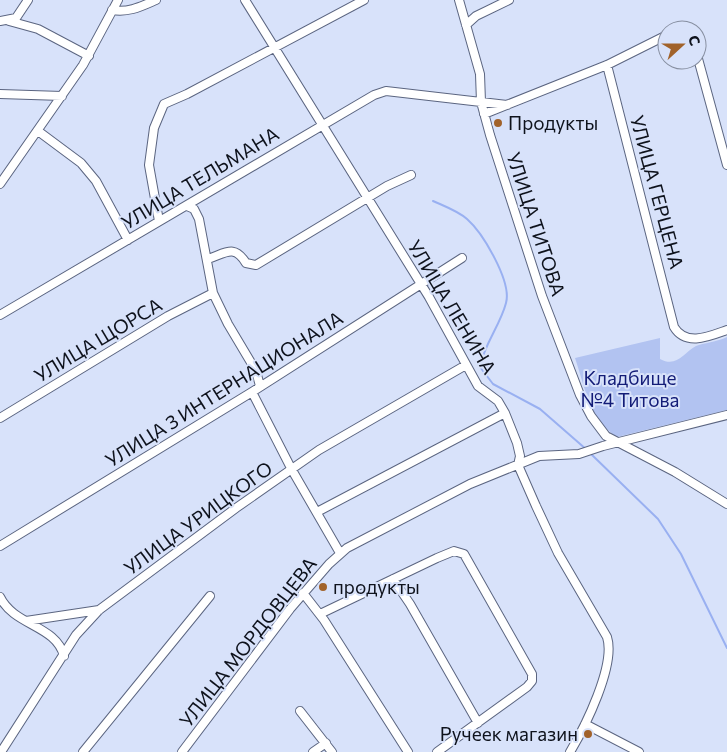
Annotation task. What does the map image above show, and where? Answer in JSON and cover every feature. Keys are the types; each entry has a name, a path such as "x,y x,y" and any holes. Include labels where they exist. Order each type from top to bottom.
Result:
{"street":[{"path":"0,21 9,20 21,13 28,0"},
{"path":"0,184 88,56 118,0"},
{"path":"112,10 122,12 156,0"},
{"name":"УЛИЦА ЛЕНИНА","path":"245,0 451,334 478,386 498,401 505,413 517,443 520,456 518,465 558,553 607,637 610,647 606,670 585,724 570,752"},
{"path":"159,221 149,165 154,128 164,104 187,94 364,0"},
{"name":"УЛИЦА ТИТОВА","path":"459,0 480,74 481,102 484,114 542,296 562,352 591,416 606,436 616,443 638,452 675,472 727,504"},
{"path":"466,25 476,16 509,0"},
{"path":"9,20 38,30 88,56"},
{"path":"484,114 607,65 657,40"},
{"name":"УЛИЦА ГЕРЦЕНА","path":"607,65 674,327 678,334 691,339 710,336 727,330"},
{"path":"701,70 727,165"},
{"name":"УЛИЦА ТЕЛЬМАНА","path":"0,315 323,124 386,90 507,105"},
{"path":"0,94 62,96"},
{"path":"38,131 81,163 96,181 128,240"},
{"path":"208,259 235,251 240,253 246,263 256,265 368,197 411,175"},
{"path":"187,206 194,209 199,219 213,293 228,324 256,370 260,386"},
{"name":"УЛИЦА 3 ИНТЕРНАЦИОНАЛА","path":"0,546 252,392 421,286 462,258"},
{"name":"УЛИЦА ЩОРСА","path":"0,418 168,316 213,293"},
{"name":"УЛИЦА УРИЦКОГО","path":"1,752 76,635 99,610 236,508 319,450 466,365"},
{"path":"252,392 292,470 340,553"},
{"path":"317,512 505,413"},
{"name":"УЛИЦА МОРДОВЦЕВА","path":"182,752 303,593 340,553 408,515 462,488 539,456 585,453 599,447 727,415"},
{"path":"599,447 606,436"},
{"path":"320,614 454,551 464,554 469,559 532,674 532,681 527,687 437,752"},
{"path":"393,579 410,604 478,723"},
{"path":"303,593 320,614 408,752"},
{"path":"84,752 210,596"},
{"path":"0,597 5,607 15,617 55,639 61,647 64,656"},
{"path":"24,621 99,610"},
{"path":"300,711 332,752"},
{"path":"585,724 639,752"},
{"path":"313,752 326,743"}],"green space":[{"name":"Кладбище №4 Титова","path":"727,337 727,410 617,437 608,430 594,412 585,391 575,358 660,338 660,359 671,362 696,346"}],"waterway":[{"path":"433,201 451,209 474,226 495,258 505,283 506,303 480,367 493,384 540,409 587,450"},
{"path":"590,453 658,519 681,554 727,648"}],"place":[{"name":"Продукты","path":"498,123"},
{"name":"продукты","path":"323,587"},
{"name":"Ручеек магазин","path":"588,734"}]}
